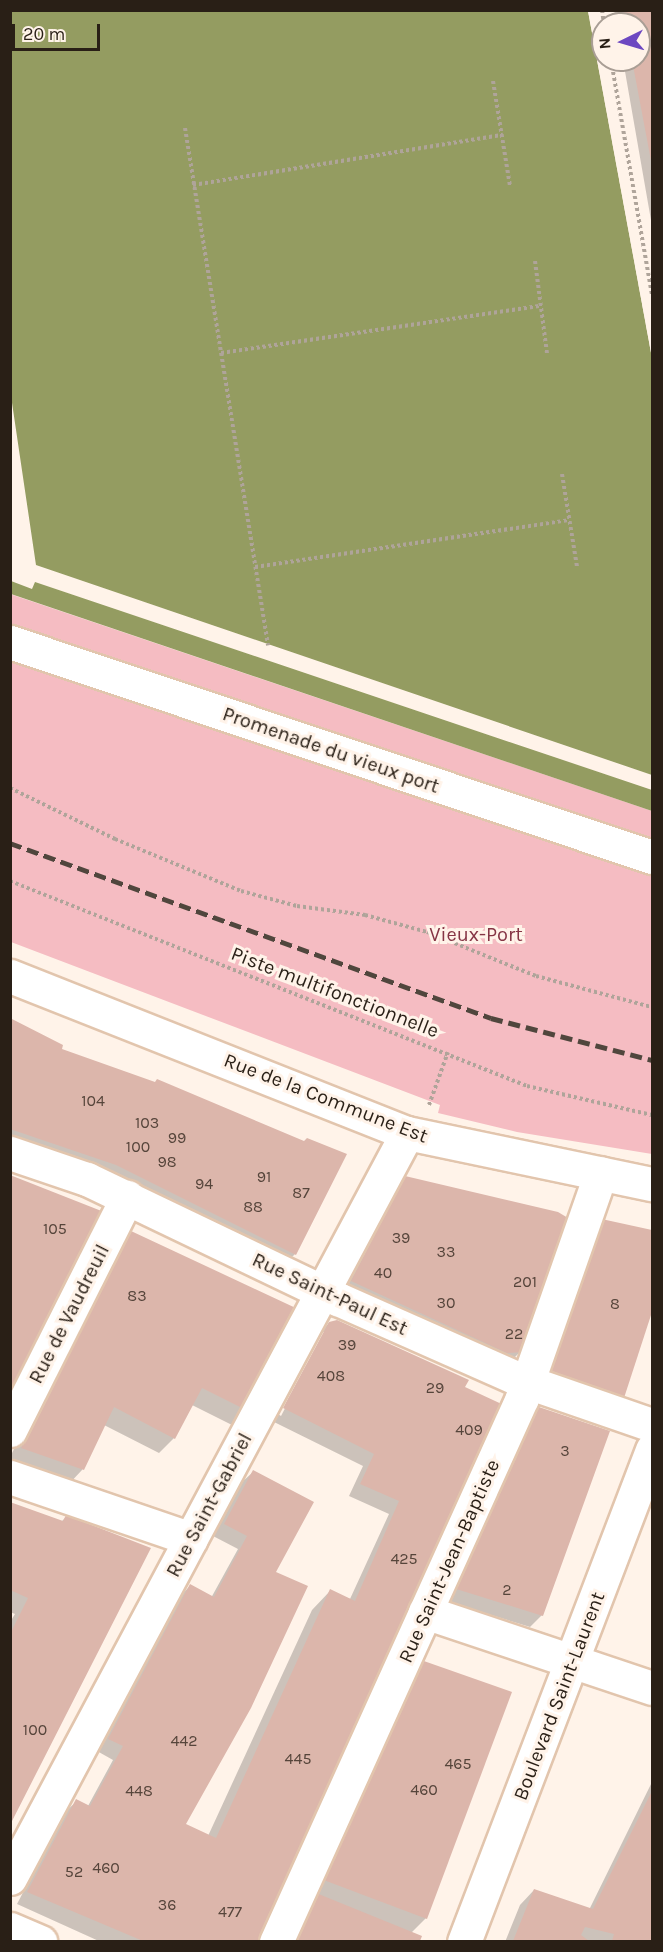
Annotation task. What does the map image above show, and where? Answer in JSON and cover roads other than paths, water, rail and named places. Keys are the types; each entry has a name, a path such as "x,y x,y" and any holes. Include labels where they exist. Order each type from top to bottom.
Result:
{"street":[{"name":"Promenade du vieux port","path":"10,642 652,857"},
{"name":"Rue de la Commune Est","path":"10,976 407,1133 652,1184"},
{"name":"Rue Saint-Gabriel","path":"10,1878 407,1133"},
{"name":"Rue Saint-Paul Est","path":"10,1154 127,1197 322,1292 528,1382 652,1425"},
{"name":"Rue Saint-Jean-Baptiste","path":"276,1941 528,1382 601,1173"},
{"name":"Rue de Vaudreuil","path":"10,1430 127,1197"},
{"name":"Boulevard Saint-Laurent","path":"464,1941 572,1664 652,1450"},
{"path":"10,1477 191,1539"},
{"path":"425,1612 572,1664 652,1688"},
{"path":"10,1929 40,1941"}],"railway":[{"path":"10,843 491,1018 652,1060"}],"park label":[{"name":"Vieux-Port","path":"476,934"}]}
